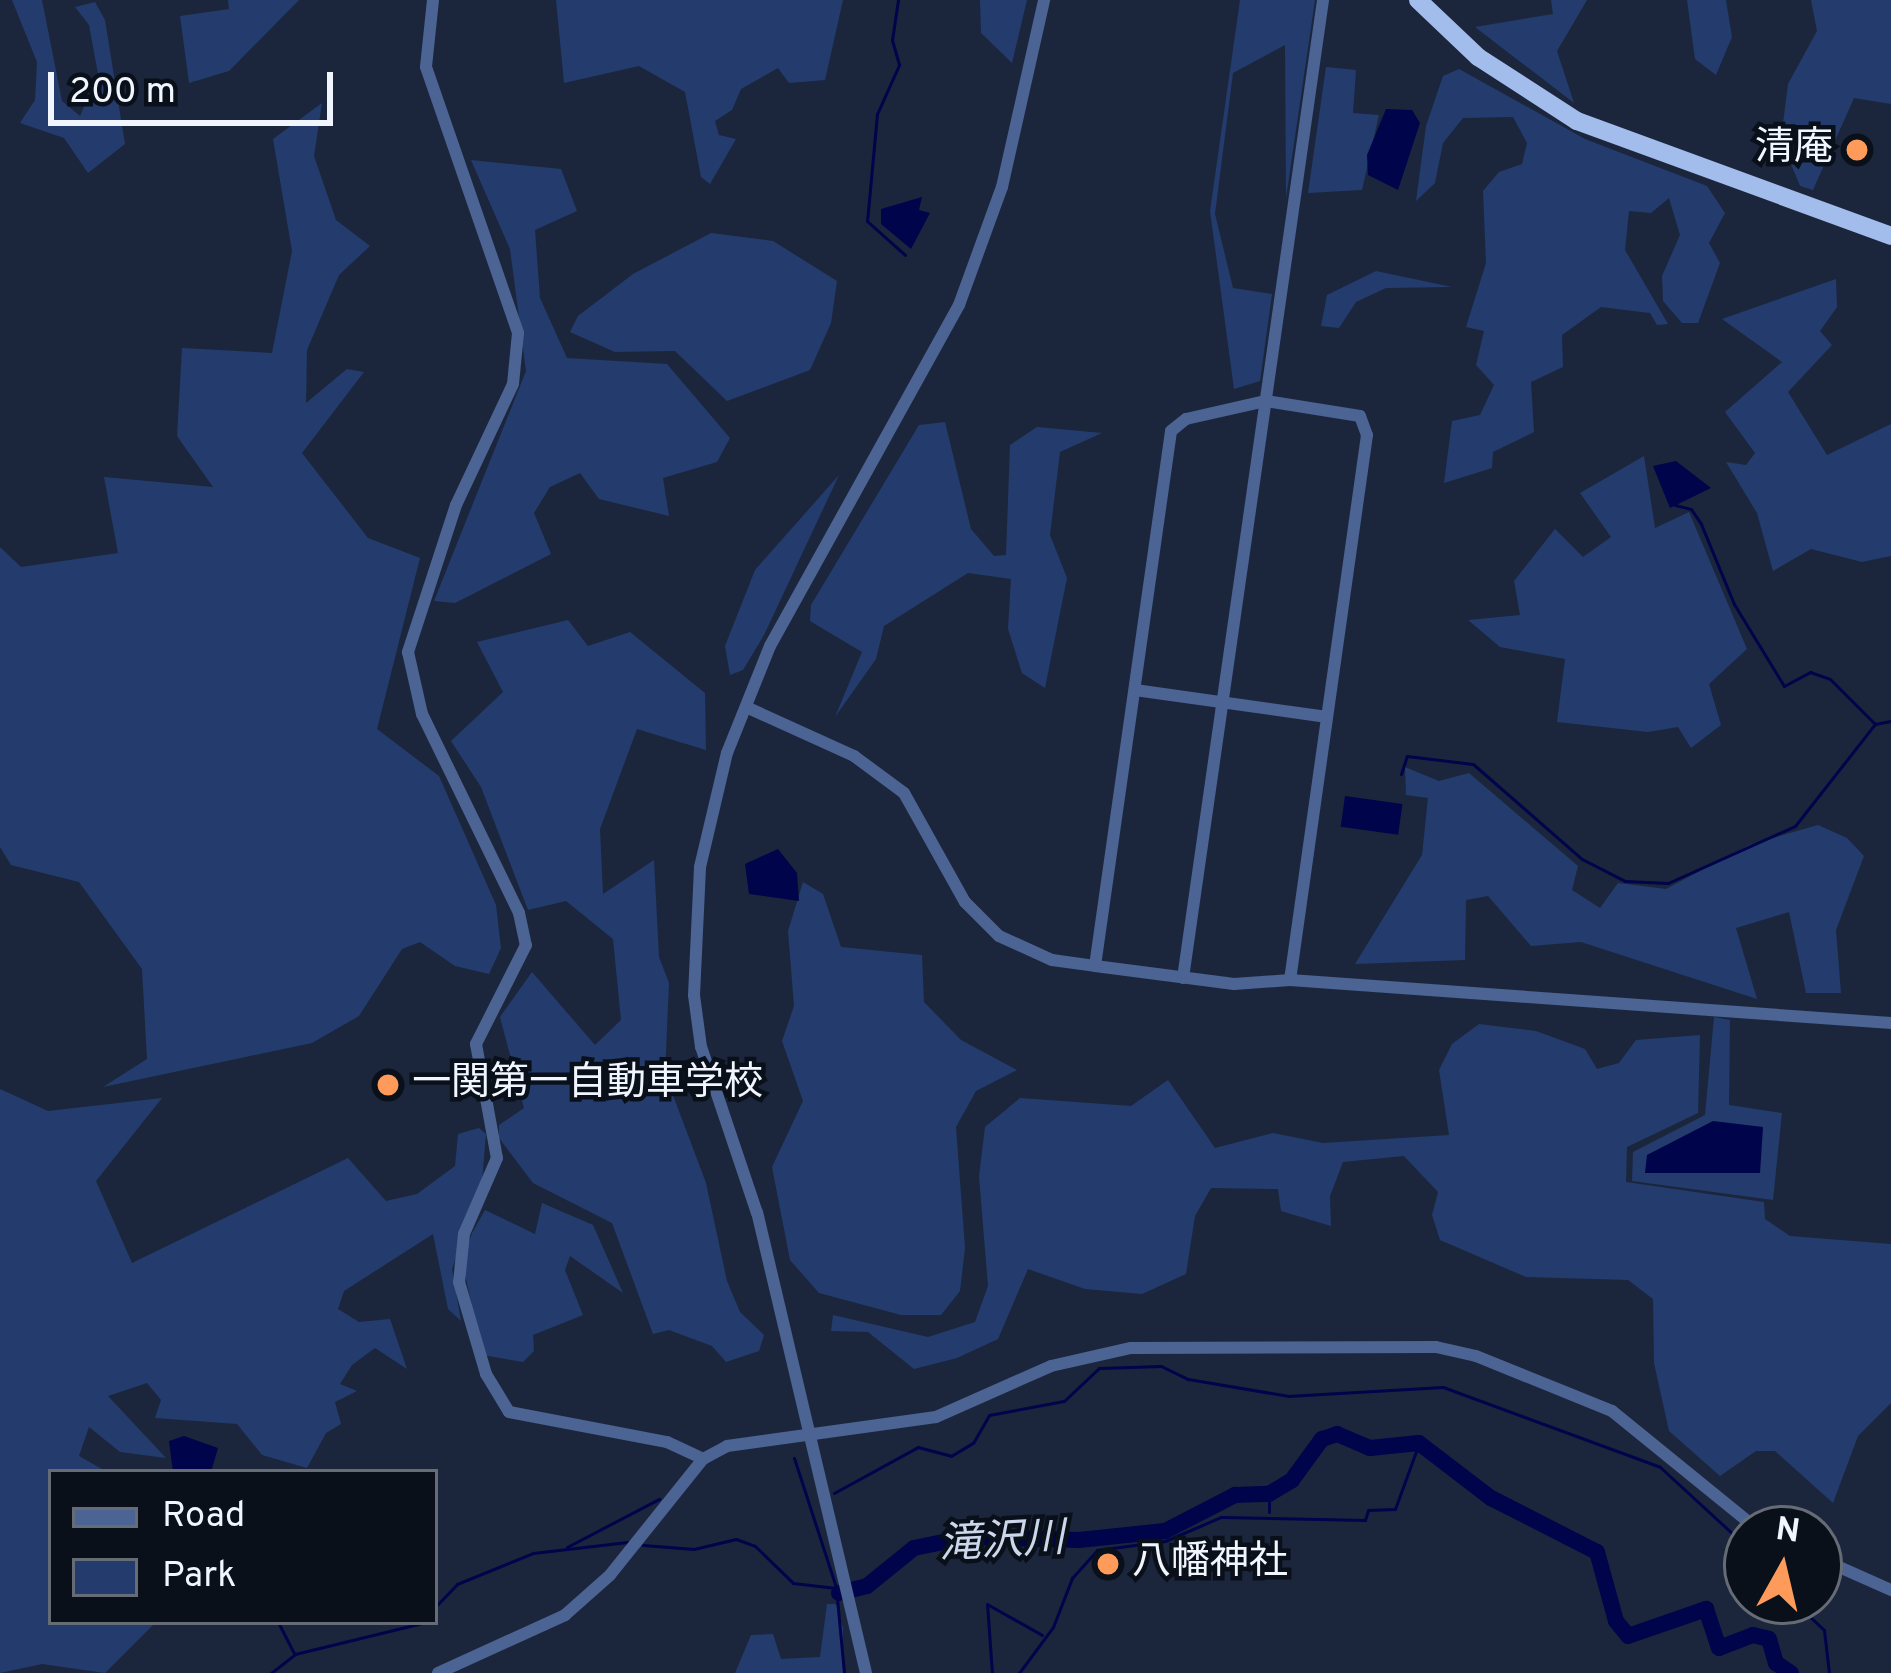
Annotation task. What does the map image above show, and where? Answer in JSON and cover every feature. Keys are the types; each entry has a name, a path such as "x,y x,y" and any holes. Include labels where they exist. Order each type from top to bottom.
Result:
{"highway":[{"path":"1405,0 1474,64 1606,136 1891,236"},
{"path":"1418,0 1478,57 1544,102"}],"street":[{"path":"433,0 425,67 500,263 519,358 456,506 409,652 422,714 519,914 526,945 476,1044 497,1158 464,1234 459,1282 486,1374 509,1412 667,1442 703,1459"},
{"path":"866,1673 757,1213 701,1046 694,994 700,867 746,706 840,509 959,305 1002,187 1044,0"},
{"path":"1183,977 1323,0"},
{"path":"1095,966 1171,431 1186,419 1266,401 1360,416 1367,435 1290,980"},
{"path":"1135,690 1327,717"},
{"path":"746,706 854,756 904,793 965,902 999,937 1052,960 1183,977 1290,980 1891,1023"},
{"path":"438,1673 578,1605 703,1459 754,1438 936,1418 1051,1366 1108,1351 1436,1347 1612,1412 1727,1505"},
{"path":"1843,1569 1891,1590"}],"green space":[{"path":"12,0 42,0 62,101 80,116 98,74 89,25 75,7 95,2 105,20 125,144 88,173 64,138 20,123 35,100 37,62"},
{"path":"228,0 299,0 229,71 189,83 180,16 229,9"},
{"path":"556,0 843,0 825,80 789,83 778,68 741,89 732,110 715,121 719,135 736,139 710,184 701,177 685,92 639,66 564,83"},
{"path":"980,0 1027,0 1012,63 981,33"},
{"path":"1240,0 1315,0 1286,198 1285,45 1233,73 1215,214 1233,288 1272,294 1260,381 1234,389 1210,211"},
{"path":"1551,0 1587,0 1557,51 1574,103 1475,27 1553,14"},
{"path":"1687,0 1726,0 1732,37 1716,75 1695,59"},
{"path":"1811,0 1891,0 1891,104 1854,98 1813,190 1800,186 1781,139 1788,84 1817,31"},
{"path":"1326,67 1356,70 1353,113 1379,115 1362,190 1308,193"},
{"path":"1459,69 1585,139 1707,186 1725,213 1709,243 1720,263 1698,323 1682,323 1663,301 1662,276 1680,235 1669,198 1651,213 1629,211 1625,250 1668,324 1657,325 1650,313 1601,307 1562,335 1563,367 1531,382 1534,432 1493,452 1492,468 1444,483 1452,421 1480,415 1494,385 1476,365 1484,331 1466,327 1486,263 1483,191 1499,172 1522,164 1527,143 1513,117 1463,118 1443,143 1435,183 1416,201 1426,126 1443,76"},
{"path":"322,103 314,156 336,220 370,246 339,275 307,350 306,403 347,369 364,372 302,453 368,538 420,558 377,729 439,776 496,905 501,948 489,974 455,966 420,942 402,949 359,1016 312,1043 103,1087 147,1059 142,969 79,882 11,865 0,847 0,547 21,567 118,553 104,477 213,487 177,436 182,348 272,353 292,251 273,139"},
{"path":"471,160 561,169 577,211 535,230 540,298 567,358 667,364 730,438 717,462 663,478 669,516 599,499 580,473 550,487 534,513 551,554 455,603 434,601 526,371 510,249"},
{"path":"711,233 773,241 837,281 831,323 810,370 727,401 675,351 615,352 570,332 578,316 633,274"},
{"path":"1376,271 1452,287 1386,288 1356,302 1339,328 1321,326 1327,295"},
{"path":"1836,279 1837,307 1820,331 1832,345 1788,392 1827,455 1891,424 1891,556 1862,562 1811,549 1773,571 1757,513 1726,462 1746,465 1755,453 1725,412 1782,362 1722,319"},
{"path":"945,422 971,529 994,556 1006,555 1010,445 1037,427 1102,433 1060,452 1050,535 1067,578 1045,688 1022,673 1008,629 1011,579 968,573 884,626 876,659 835,717 862,652 810,621 811,605 919,425"},
{"path":"1644,456 1655,528 1689,512 1747,649 1709,684 1721,725 1691,748 1678,727 1648,732 1557,722 1565,659 1500,647 1468,620 1520,615 1514,581 1555,529 1583,557 1611,537 1580,493"},
{"path":"839,475 764,635 743,670 730,675 725,646 755,570"},
{"path":"568,620 588,646 630,632 705,693 706,750 637,729 600,829 603,894 654,860 659,957 669,983 665,1074 706,1183 727,1281 740,1312 764,1335 759,1351 726,1362 712,1346 669,1330 653,1334 612,1223 533,1183 499,1138 499,1125 524,1108 500,1017 532,972 595,1045 621,1020 613,939 566,901 528,910 481,787 451,741 503,692 477,642"},
{"path":"1405,767 1439,781 1469,773 1578,866 1572,890 1600,908 1618,883 1666,889 1749,845 1818,825 1847,838 1864,856 1836,930 1841,993 1806,993 1789,912 1736,928 1757,999 1581,942 1531,946 1488,896 1466,900 1465,960 1355,964 1422,855 1428,798 1406,795"},
{"path":"803,882 823,894 841,947 922,955 924,1002 961,1040 1017,1070 976,1091 956,1127 965,1248 960,1291 941,1315 901,1315 819,1293 790,1260 772,1167 803,1101 782,1041 794,1006 788,931"},
{"path":"1714,1017 1730,1020 1729,1105 1782,1113 1773,1200 1632,1181 1633,1152 1705,1115"},
{"path":"1479,1024 1536,1031 1585,1049 1597,1069 1619,1063 1636,1040 1700,1035 1698,1113 1627,1147 1626,1182 1764,1202 1765,1219 1790,1236 1891,1244 1891,1403 1858,1436 1833,1503 1775,1451 1756,1451 1720,1476 1669,1431 1654,1363 1653,1299 1628,1280 1526,1277 1440,1240 1432,1215 1438,1192 1404,1156 1343,1162 1330,1196 1331,1226 1281,1211 1278,1189 1211,1188 1195,1216 1186,1274 1142,1294 1085,1289 1028,1269 998,1339 957,1358 914,1369 868,1332 831,1331 833,1315 928,1337 975,1322 988,1286 979,1176 985,1127 1020,1098 1131,1106 1168,1080 1215,1148 1273,1133 1323,1143 1449,1135 1439,1070 1452,1044"},
{"path":"0,1089 48,1111 162,1098 96,1181 132,1263 348,1158 386,1201 417,1194 455,1166 458,1134 479,1128 486,1134 482,1182 452,1269 461,1321 448,1309 433,1234 344,1291 338,1309 359,1322 390,1319 407,1369 375,1348 352,1365 340,1384 357,1391 335,1402 341,1424 326,1433 307,1468 262,1455 237,1424 155,1418 161,1400 147,1383 108,1396 166,1458 120,1452 89,1427 79,1456 102,1469 48,1469 48,1625 153,1625 105,1673 42,1664 0,1673"},
{"path":"542,1203 593,1225 623,1293 570,1256 565,1270 583,1315 533,1335 534,1351 523,1362 483,1355 462,1261 472,1233 485,1210 535,1234"},
{"path":"827,1604 836,1604 843,1628 843,1673 735,1673 751,1635 773,1634 781,1659 820,1657"}],"shaded area":[{"path":"1386,109 1412,110 1420,123 1398,190 1368,175 1367,155"},
{"path":"922,197 919,210 930,213 911,249 881,224 881,209"},
{"path":"1676,461 1711,488 1670,508 1653,466"},
{"path":"1345,796 1402,804 1398,835 1341,827"},
{"path":"778,849 797,873 799,901 749,894 745,864"},
{"path":"1713,1121 1763,1127 1760,1173 1645,1173 1647,1155"},
{"path":"184,1436 218,1448 212,1469 173,1469 169,1441"}],"waterway":[{"path":"898,0 892,40 899,65 877,114 867,221 905,255"},
{"path":"1675,505 1691,509 1701,524 1734,604 1784,686 1810,672 1830,679 1875,724"},
{"path":"1401,774 1407,756 1473,764 1582,859 1625,881 1668,883 1795,826 1875,724 1891,721"},
{"path":"834,1493 918,1447 951,1456 973,1443 989,1415 1064,1401 1099,1368 1161,1366 1188,1379 1288,1396 1443,1387 1660,1467 1723,1525"},
{"name":"滝沢川","path":"839,1593 867,1586 914,1548 967,1537 1079,1540 1165,1531 1235,1495 1269,1494 1292,1480 1322,1439 1337,1434 1370,1448 1419,1443 1491,1498 1597,1552 1616,1621 1628,1636 1706,1609 1719,1648 1753,1635 1769,1639 1776,1663 1791,1673"},
{"path":"1019,1673 1053,1627 1072,1578 1097,1550 1165,1541 1221,1517 1365,1520 1368,1510 1395,1509 1419,1443"},
{"path":"794,1458 836,1587"},
{"path":"1269,1494 1269,1512"},
{"path":"567,1547 659,1499"},
{"name":"滝沢川","path":"643,1545 694,1549 736,1539 755,1546 793,1583 836,1588 844,1673"},
{"name":"滝沢川","path":"438,1604 457,1584 533,1553 627,1542"},
{"path":"992,1673 987,1604 1042,1635"},
{"path":"280,1625 294,1653"},
{"name":"滝沢川","path":"271,1673 295,1654 414,1625"},
{"path":"1819,1625 1824,1630 1829,1673"}],"place":[{"name":"清庵","path":"1857,150"},
{"name":"一関第一自動車学校","path":"388,1085"},
{"name":"八幡神社","path":"1108,1564"}]}
